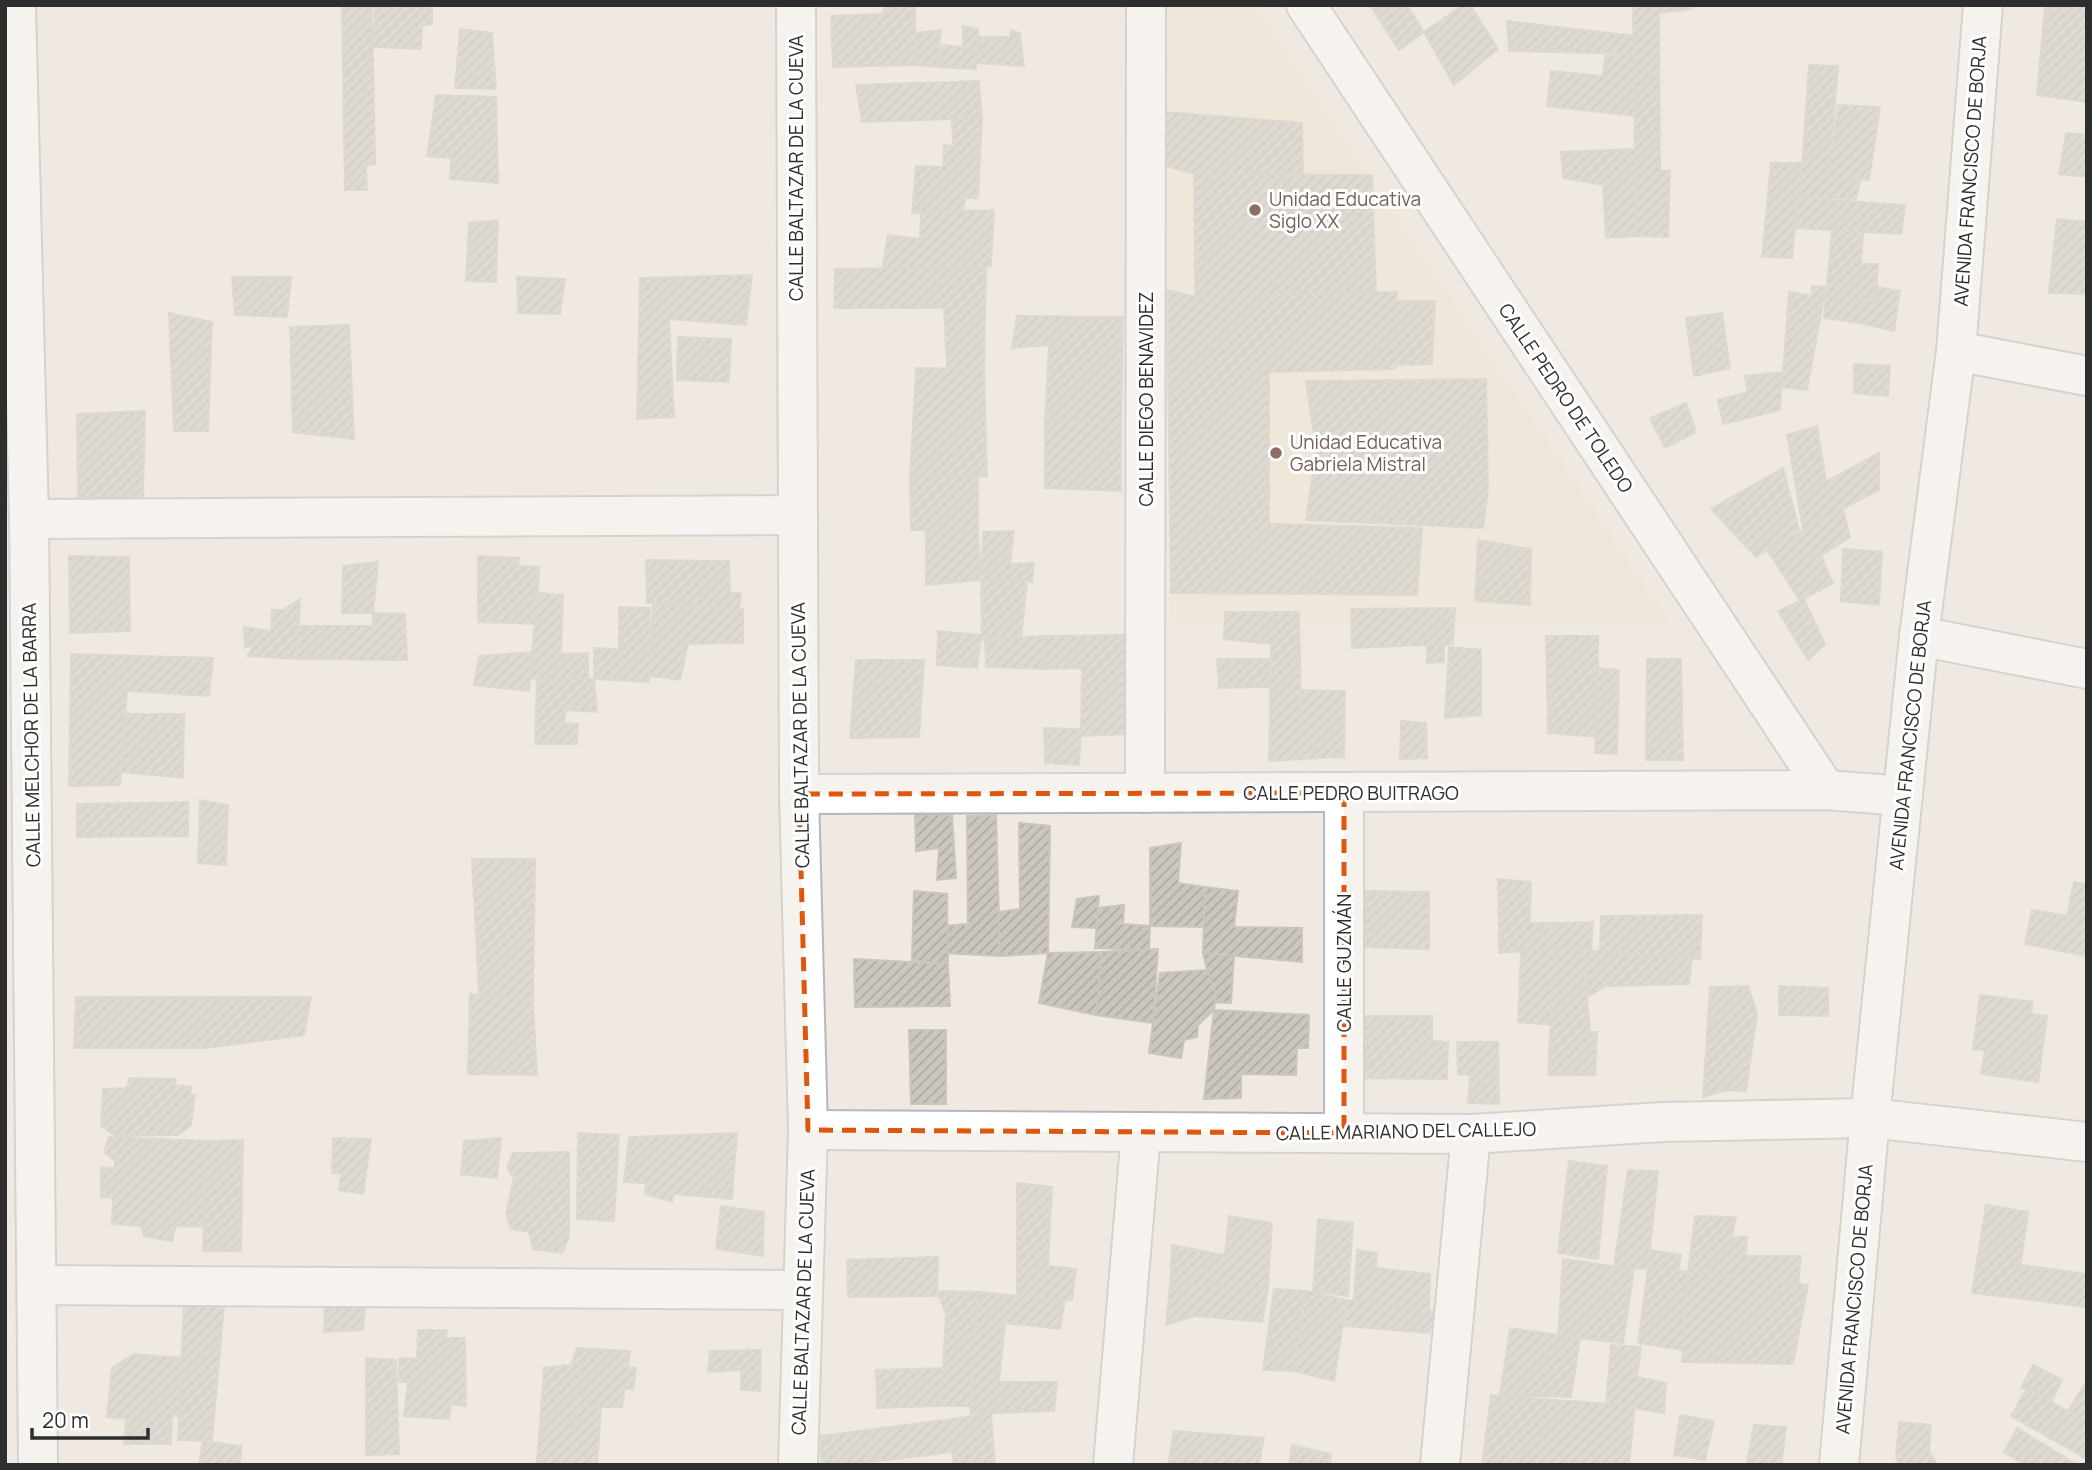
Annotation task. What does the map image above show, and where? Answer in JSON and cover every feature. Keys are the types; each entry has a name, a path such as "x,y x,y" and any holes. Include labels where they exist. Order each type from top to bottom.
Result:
{"street":[{"name":"CALLE MELCHOR DE LA BARRA","path":"16,5 29,519 38,1465"},
{"name":"CALLE BALTAZAR DE LA CUEVA","path":"796,5 797,515 808,1130 799,1465"},
{"name":"CALLE DIEGO BENAVIDEZ","path":"1145,793 1146,5"},
{"name":"CALLE PEDRO DE TOLEDO","path":"1306,5 1826,790"},
{"name":"AVENIDA FRANCISCO DE BORJA","path":"1839,1465 1870,1118 1919,636 1956,351 1983,5"},
{"path":"1956,351 2087,376"},
{"path":"29,519 797,515"},
{"path":"1919,636 2087,669"},
{"name":"CALLE PEDRO BUITRAGO","path":"800,794 1826,790 1903,796"},
{"name":"CALLE GUZMÁN","path":"1344,793 1344,1133"},
{"name":"CALLE MARIANO DEL CALLEJO","path":"808,1130 1471,1134 1663,1122 1870,1118 2087,1142"},
{"path":"1113,1465 1141,1133"},
{"path":"1440,1465 1471,1134"},
{"path":"38,1285 803,1290"}],"highlighted area":[{"path":"1344,793 1344,1133 808,1130 799,794"}],"shaded area":[{"path":"1164,5 1257,5 1669,622 1171,622"}],"building":[{"path":"342,5 372,5 375,164 366,166 367,190 345,190"},
{"path":"375,5 432,5 432,24 422,26 421,49 374,47"},
{"path":"885,5 915,5 916,65 833,67 831,16 883,14"},
{"path":"1370,5 1407,5 1424,32 1399,50"},
{"path":"1463,5 1470,5 1498,49 1454,85 1424,32"},
{"path":"1633,5 1693,5 1692,9 1659,13 1660,171 1670,170 1668,237 1636,236"},
{"path":"2045,5 2087,5 2087,102 2037,95"},
{"path":"1507,21 1634,36 1634,54 1509,51"},
{"path":"963,26 978,29 976,69 937,67 942,45 963,47"},
{"path":"460,29 492,33 496,89 455,88"},
{"path":"941,30 937,67 916,65 915,33"},
{"path":"1011,30 1020,33 1024,66 976,63 978,37 1010,37"},
{"path":"1634,54 1635,116 1547,106 1551,71 1603,76 1605,56"},
{"path":"1809,65 1838,66 1829,178 1861,179 1856,199 1800,197"},
{"path":"979,81 982,118 862,122 856,85"},
{"path":"436,95 496,97 498,183 450,179 451,158 427,156"},
{"path":"1838,105 1880,107 1869,180 1829,178"},
{"path":"1165,112 1302,123 1303,175 1194,174 1166,166"},
{"path":"982,118 978,198 965,198 963,211 912,213 916,166 943,167 944,145 953,146 952,119"},
{"path":"2066,133 2087,135 2087,177 2059,174"},
{"path":"1635,149 1636,236 1606,238 1603,185 1563,178 1561,152"},
{"path":"1771,163 1802,163 1792,258 1762,257"},
{"path":"1194,174 1372,175 1376,293 1195,297"},
{"path":"1798,198 1905,205 1901,234 1795,228"},
{"path":"994,210 991,266 882,271 888,235 920,239 921,212"},
{"path":"2057,219 2087,222 2087,294 2049,293"},
{"path":"498,220 496,282 466,281 469,223"},
{"path":"1832,230 1863,232 1861,264 1878,264 1876,300 1863,299 1860,323 1824,318"},
{"path":"986,267 984,369 947,369 944,308 834,308 835,269"},
{"path":"752,275 746,325 669,319 674,417 637,419 640,278"},
{"path":"232,277 291,277 287,317 235,315"},
{"path":"517,277 565,279 560,314 518,313"},
{"path":"1812,286 1826,287 1807,390 1782,387 1789,292 1812,296"},
{"path":"1877,287 1900,291 1894,331 1860,323 1863,299 1876,300"},
{"path":"1167,290 1195,297 1397,292 1396,301 1435,301 1432,364 1396,365 1395,369 1269,372 1269,524 1422,528 1417,595 1171,593"},
{"path":"169,313 212,322 208,431 174,431"},
{"path":"1722,313 1730,368 1694,376 1686,318"},
{"path":"1017,316 1123,317 1121,424 1045,420 1049,345 1012,348"},
{"path":"349,325 354,439 293,432 290,327"},
{"path":"678,337 731,339 729,382 677,380"},
{"path":"1854,364 1890,366 1888,396 1854,393"},
{"path":"916,368 984,369 987,476 910,477"},
{"path":"1782,372 1780,410 1723,424 1718,400 1748,392 1745,376"},
{"path":"1486,379 1488,489 1483,528 1306,520 1316,448 1306,381"},
{"path":"1686,403 1696,432 1665,448 1650,418"},
{"path":"145,411 143,498 78,505 77,414"},
{"path":"1045,420 1121,424 1121,491 1045,488"},
{"path":"1817,426 1826,482 1879,453 1879,490 1803,529 1787,435"},
{"path":"1783,468 1799,529 1756,557 1711,509"},
{"path":"978,476 978,531 911,530 910,477"},
{"path":"1843,508 1850,537 1817,558 1809,552 1779,568 1767,550"},
{"path":"926,531 978,531 981,580 926,585"},
{"path":"1014,531 1010,564 1034,563 1032,582 981,580 983,532"},
{"path":"1478,540 1531,549 1530,605 1475,601"},
{"path":"1843,549 1882,552 1879,605 1841,601"},
{"path":"1809,552 1817,558 1821,555 1833,583 1800,601 1779,568"},
{"path":"69,556 129,557 130,631 70,633"},
{"path":"478,556 519,558 518,566 539,567 537,624 478,622"},
{"path":"646,560 729,561 730,593 741,593 739,609 647,603"},
{"path":"378,562 373,613 342,613 343,566"},
{"path":"981,580 1027,581 1021,639 982,640"},
{"path":"538,593 563,595 561,654 588,653 588,681 529,678"},
{"path":"300,599 297,659 247,656 255,645 245,647 244,627 271,631 272,610 283,610"},
{"path":"1804,599 1825,644 1808,660 1778,611"},
{"path":"653,605 743,609 743,643 688,644 680,680 649,676"},
{"path":"619,607 650,608 649,682 594,679 594,648 619,649"},
{"path":"1455,608 1453,644 1444,645 1444,662 1427,663 1427,645 1352,648 1351,609"},
{"path":"1225,612 1299,612 1302,759 1269,761 1271,644 1224,639"},
{"path":"373,613 405,614 407,660 297,659 298,626 373,626"},
{"path":"938,631 981,635 977,668 937,665"},
{"path":"1127,635 1125,734 1081,736 1082,668 1045,669 1042,636"},
{"path":"1042,636 1045,669 986,667 985,640"},
{"path":"1546,636 1598,636 1598,737 1548,733"},
{"path":"1449,647 1481,650 1481,715 1445,718"},
{"path":"533,652 529,691 474,685 479,656"},
{"path":"71,654 213,658 209,696 127,691 120,785 69,786"},
{"path":"1217,659 1270,659 1270,687 1219,688"},
{"path":"1647,659 1681,659 1683,760 1646,760"},
{"path":"856,660 924,660 919,737 850,738"},
{"path":"1598,668 1619,670 1617,754 1595,753"},
{"path":"537,678 594,679 597,712 566,710 564,723 578,724 577,744 535,744"},
{"path":"1301,690 1345,691 1344,757 1302,759"},
{"path":"126,714 184,714 183,778 121,772"},
{"path":"1401,721 1426,723 1427,758 1400,759"},
{"path":"1044,728 1081,729 1079,765 1045,763"},
{"path":"200,800 228,805 226,865 198,863"},
{"path":"188,802 188,836 77,837 77,804"},
{"path":"915,814 952,815 956,878 937,880 939,848 916,851"},
{"path":"996,815 1000,956 942,953 942,926 968,924 967,816"},
{"path":"1019,823 1050,826 1048,953 1000,956 998,912 1020,909"},
{"path":"1181,843 1178,883 1205,887 1204,927 1150,926 1150,848"},
{"path":"472,859 535,859 533,1002 479,995"},
{"path":"1498,879 1531,882 1530,923 1550,923 1554,949 1499,953"},
{"path":"2074,882 2087,885 2087,956 2025,944 2032,910 2067,916"},
{"path":"1205,887 1238,891 1234,927 1302,928 1302,962 1203,953"},
{"path":"914,891 947,894 948,964 912,960"},
{"path":"1365,891 1429,892 1429,949 1364,947"},
{"path":"1099,896 1096,928 1072,927 1077,899"},
{"path":"1124,905 1123,924 1150,926 1149,950 1095,948 1098,908"},
{"path":"1702,915 1700,959 1600,951 1601,916"},
{"path":"1593,922 1591,950 1554,949 1550,923"},
{"path":"1158,949 1153,1023 1096,1015 1102,952"},
{"path":"1554,949 1583,950 1590,1032 1597,1032 1595,1075 1548,1075"},
{"path":"1554,949 1550,1025 1518,1022 1521,952"},
{"path":"1583,950 1692,958 1689,984 1606,986 1589,996"},
{"path":"1102,952 1096,1015 1039,1003 1048,953"},
{"path":"1203,953 1234,956 1231,1003 1200,1002 1207,970"},
{"path":"854,959 948,964 950,1006 855,1007"},
{"path":"1207,970 1216,994 1214,1010 1198,1025 1197,1037 1184,1040 1181,1058 1149,1053 1160,973"},
{"path":"1748,986 1757,1013 1746,1091 1726,1090 1703,1097 1710,987"},
{"path":"1779,986 1828,988 1828,1016 1779,1015"},
{"path":"470,994 533,1002 537,1075 468,1074"},
{"path":"1980,995 2033,1002 2031,1014 2047,1016 2038,1082 1981,1074 1985,1050 1973,1049"},
{"path":"76,997 311,997 304,1035 207,1048 74,1048"},
{"path":"1214,1010 1309,1015 1308,1048 1297,1048 1296,1075 1241,1074 1241,1098 1204,1099"},
{"path":"1356,1016 1432,1016 1432,1041 1448,1042 1447,1079 1355,1078"},
{"path":"909,1030 946,1030 946,1104 911,1104"},
{"path":"1457,1042 1498,1042 1499,1104 1468,1103 1470,1075 1458,1074"},
{"path":"130,1078 176,1079 175,1085 191,1087 190,1095 195,1095 191,1125 178,1135 115,1136 101,1126 103,1089 126,1088"},
{"path":"578,1133 619,1135 614,1221 577,1219"},
{"path":"737,1133 732,1199 674,1194 672,1202 645,1194 646,1183 624,1182 629,1137"},
{"path":"109,1137 206,1141 203,1227 176,1226 172,1241 144,1236 141,1226 112,1224 113,1198 101,1197 101,1167 114,1169 115,1161 104,1152"},
{"path":"333,1138 371,1139 363,1194 339,1190 341,1174 332,1173"},
{"path":"501,1138 497,1178 461,1174 464,1141"},
{"path":"243,1140 241,1251 203,1251 206,1141"},
{"path":"569,1152 569,1238 562,1253 533,1249 529,1232 511,1229 506,1214 514,1178 507,1167 513,1153"},
{"path":"1569,1161 1607,1166 1598,1259 1558,1253"},
{"path":"1628,1170 1658,1171 1650,1250 1681,1255 1678,1271 1614,1267"},
{"path":"1017,1183 1052,1187 1048,1266 1076,1269 1072,1300 1017,1297"},
{"path":"1986,1205 2028,1212 2016,1298 1972,1293"},
{"path":"721,1206 764,1212 763,1256 716,1249"},
{"path":"1229,1216 1272,1223 1268,1289 1170,1285 1172,1245 1225,1255"},
{"path":"1695,1216 1736,1217 1732,1237 1747,1237 1746,1256 1801,1256 1798,1285 1688,1272"},
{"path":"1318,1219 1353,1223 1348,1296 1313,1291"},
{"path":"1357,1250 1377,1253 1376,1268 1430,1274 1429,1310 1354,1301"},
{"path":"938,1257 937,1296 848,1297 847,1260"},
{"path":"1563,1259 1634,1269 1623,1343 1558,1336"},
{"path":"2020,1265 2087,1274 2087,1307 2016,1298"},
{"path":"1648,1268 1688,1272 1683,1350 1638,1343"},
{"path":"1688,1272 1808,1285 1793,1364 1682,1362"},
{"path":"1170,1285 1268,1289 1262,1322 1195,1316 1166,1325"},
{"path":"1274,1289 1306,1291 1294,1371 1263,1370"},
{"path":"937,1291 978,1292 971,1406 941,1406 946,1314"},
{"path":"1306,1291 1347,1300 1334,1381 1294,1371"},
{"path":"978,1292 1065,1300 1060,1329 1005,1323 999,1382 1057,1382 1054,1411 970,1414"},
{"path":"1347,1300 1436,1311 1429,1333 1345,1326"},
{"path":"184,1303 224,1306 212,1441 178,1440"},
{"path":"325,1307 365,1307 363,1330 324,1332"},
{"path":"1510,1328 1580,1338 1571,1397 1500,1395"},
{"path":"418,1330 447,1330 446,1338 465,1338 466,1406 451,1404 449,1419 404,1416 408,1382 399,1382 399,1358 417,1359"},
{"path":"1611,1345 1641,1347 1637,1377 1666,1383 1664,1413 1606,1404"},
{"path":"577,1348 630,1351 628,1367 636,1368 633,1390 625,1388 622,1407 576,1407 579,1364 572,1363"},
{"path":"761,1350 760,1391 741,1390 741,1370 708,1372 710,1351"},
{"path":"134,1354 182,1358 179,1417 172,1415 171,1444 124,1444 126,1419 107,1417 112,1368"},
{"path":"366,1358 396,1360 399,1454 366,1455"},
{"path":"579,1364 574,1464 537,1462 544,1368"},
{"path":"2033,1365 2062,1380 2051,1402 2027,1388 2021,1388"},
{"path":"942,1368 941,1406 877,1408 876,1370"},
{"path":"2087,1380 2087,1422 2068,1411"},
{"path":"2027,1388 2087,1422 2085,1458 2011,1416"},
{"path":"1491,1395 1635,1406 1629,1465 1482,1465"},
{"path":"576,1407 601,1407 597,1465 573,1465"},
{"path":"991,1414 995,1465 954,1465 952,1452 846,1465 821,1465 821,1436"},
{"path":"1680,1415 1714,1421 1705,1460 1674,1455"},
{"path":"1899,1422 1931,1425 1929,1452 1938,1465 1899,1465 1896,1457"},
{"path":"1754,1425 1786,1427 1781,1465 1747,1463"},
{"path":"2017,1428 2076,1464 2025,1465 2004,1452"},
{"path":"1174,1431 1264,1438 1259,1465 1168,1465"},
{"path":"203,1441 242,1446 239,1465 199,1465"},
{"path":"1292,1445 1331,1454 1330,1465 1289,1465"}],"place":[{"name":"Unidad Educativa Siglo XX","path":"1255,210"},
{"name":"Unidad Educativa Gabriela Mistral","path":"1276,453"}]}
